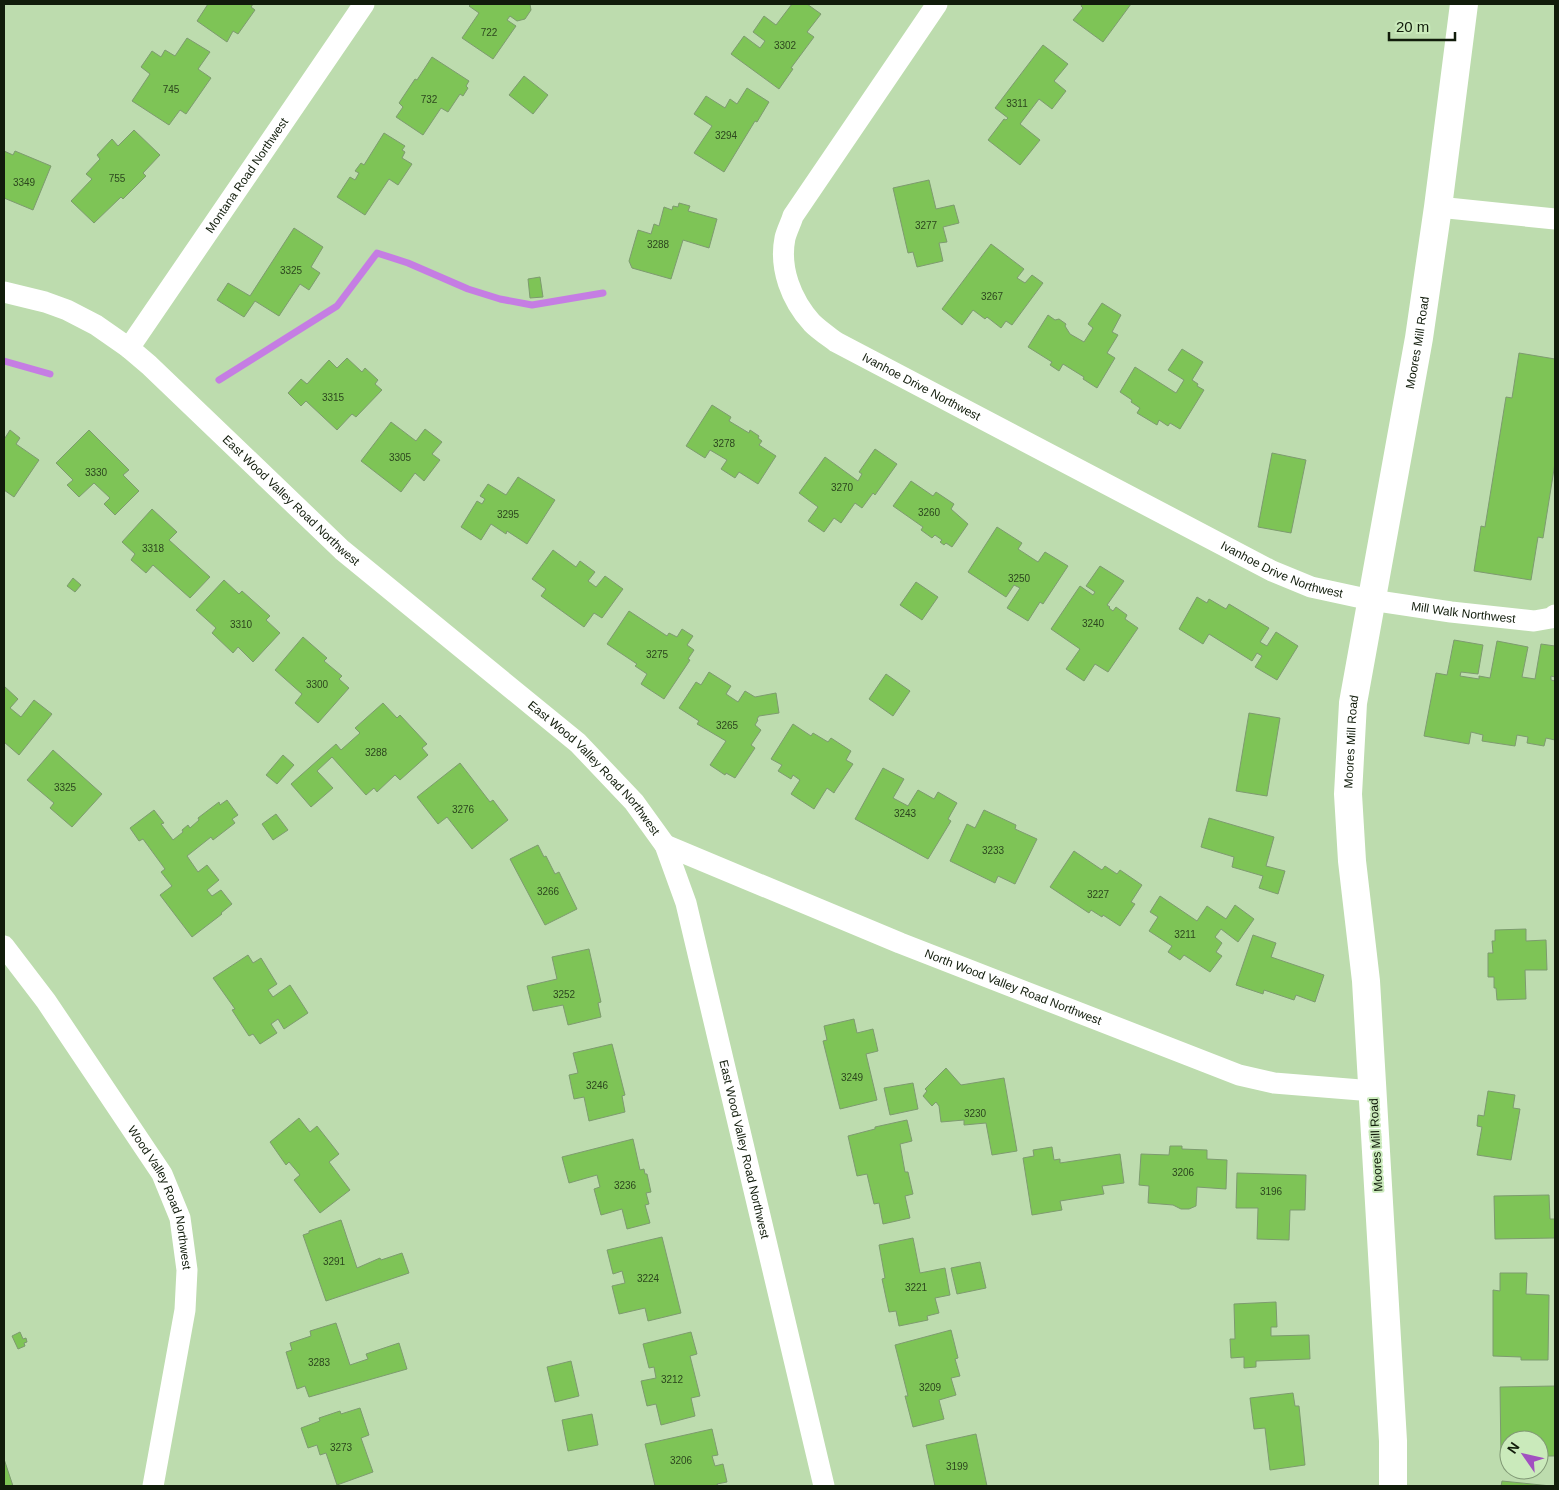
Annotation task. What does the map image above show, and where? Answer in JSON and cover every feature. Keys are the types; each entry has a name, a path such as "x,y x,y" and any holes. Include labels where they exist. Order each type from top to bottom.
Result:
{"street":[{"name":"Montana Road Northwest","path":"128,348 364,4"},
{"name":"Ivanhoe Drive Northwest","path":"937,4 793,216 786,237 784,260 787,280 801,308 812,323 836,342 1272,571 1311,587 1370,600"},
{"name":"Moores Mill Road","path":"1394,1486 1366,981 1352,861 1348,794 1353,704 1370,600 1419,338 1464,4"},
{"path":"1438,207 1555,219"},
{"name":"East Wood Valley Road Northwest","path":"4,292 45,302 67,310 96,325 149,365 342,550 578,743 634,802 666,845 686,903 824,1486"},
{"name":"Mill Walk Northwest","path":"1370,600 1534,621 1551,618 1555,615"},
{"name":"North Wood Valley Road Northwest","path":"666,845 900,943 1239,1075 1274,1083 1373,1092"},
{"name":"Wood Valley Road Northwest","path":"4,946 46,1001 162,1174 180,1218 187,1270 185,1310 152,1486"}],"building":[{"path":"208,4 253,4 251,7 255,10 238,34 233,31 227,42 197,21"},
{"path":"471,4 530,4 531,10 525,19 517,21 510,16 507,20 516,26 493,59 462,38 479,13 469,6"},
{"path":"792,4 807,4 821,14 807,32 814,37 791,68 793,69 779,89 731,54 744,36 760,48 765,41 753,32 764,16 776,25"},
{"path":"1082,4 1131,4 1103,42 1073,20 1083,8"},
{"path":"187,38 210,52 198,69 211,78 186,114 180,110 169,125 132,101 150,74 141,67 152,51 161,57 165,50 175,56"},
{"path":"1043,45 1068,64 1054,81 1066,91 1052,109 1039,99 1020,124 1040,140 1020,165 988,140 1004,119 1008,118 995,108"},
{"path":"432,57 469,81 466,86 468,88 463,96 460,94 448,112 441,108 423,135 396,117 403,107 399,103"},
{"path":"524,76 548,95 533,114 509,95"},
{"path":"747,88 769,102 757,122 755,121 724,172 694,153 712,126 694,114 706,96 725,108 730,99 737,104"},
{"path":"134,130 160,155 143,173 146,176 123,199 121,197 94,223 71,201 92,179 86,174 100,159 97,155 112,139 118,146"},
{"path":"384,133 405,146 402,150 405,152 402,158 412,164 398,185 389,179 365,215 337,197 350,177 355,180 359,173 355,171 361,163 364,165"},
{"path":"4,151 13,155 15,151 51,166 33,210 4,198"},
{"path":"929,180 936,209 954,205 959,223 943,227 947,242 939,243 943,261 917,267 913,252 908,253 893,188"},
{"path":"679,203 690,206 688,211 717,219 709,248 683,240 671,279 632,268 629,261 638,230 651,234 654,224 659,226 664,207 672,210 673,206 678,207"},
{"path":"294,228 323,247 311,267 320,273 309,290 300,284 279,316 255,301 244,317 217,300 228,283 250,296"},
{"path":"991,244 1024,269 1017,278 1025,283 1032,275 1043,283 1012,325 1006,321 1001,328 987,317 985,319 973,310 962,325 942,309"},
{"path":"540,277 543,297 530,298 528,279"},
{"path":"1102,303 1121,315 1112,332 1118,335 1107,353 1115,358 1097,388 1063,364 1059,371 1050,365 1052,362 1028,347 1048,315 1066,324 1065,326 1070,334 1084,342 1093,328 1088,324"},
{"path":"1182,349 1203,362 1192,380 1204,390 1180,429 1170,423 1168,426 1159,420 1157,425 1137,413 1140,408 1120,392 1135,367 1176,393 1184,380 1168,370"},
{"path":"1519,353 1555,359 1555,463 1543,538 1538,537 1531,580 1474,571 1481,526 1485,527 1506,397 1512,398"},
{"path":"347,358 362,372 365,368 378,380 375,384 382,390 356,417 352,414 337,430 306,401 301,406 288,393 301,379 307,384 329,360 337,368"},
{"path":"712,405 731,417 729,421 749,433 750,430 759,436 758,438 762,441 759,445 776,456 758,484 739,472 735,478 721,469 727,460 710,450 705,458 686,446"},
{"path":"391,422 416,441 425,429 442,442 432,454 440,460 424,481 415,473 401,492 361,461"},
{"path":"10,430 20,438 16,444 39,460 14,497 4,490 4,437"},
{"path":"89,430 129,470 123,475 139,491 115,515 104,504 110,498 94,483 79,497 67,485 73,480 56,463"},
{"path":"875,449 897,464 875,495 873,493 862,508 855,503 841,523 834,518 824,532 808,521 818,507 799,493 825,457 858,481 862,474 859,472"},
{"path":"1272,453 1306,460 1291,533 1258,527"},
{"path":"518,477 555,500 527,544 507,531 506,534 491,524 481,540 461,527 477,501 482,504 485,499 480,496 488,484 506,495"},
{"path":"911,481 933,496 936,492 954,504 951,509 968,524 952,547 946,543 944,545 940,542 942,540 935,535 932,538 921,530 923,527 893,506"},
{"path":"152,509 177,532 169,540 210,577 190,598 153,565 146,573 131,560 135,554 122,542"},
{"path":"997,527 1022,543 1018,549 1038,562 1045,552 1068,566 1043,604 1040,602 1028,621 1007,608 1020,588 1014,585 1006,597 968,572"},
{"path":"553,550 576,567 580,561 595,572 588,581 596,587 605,576 623,589 602,618 594,613 584,627 541,596 546,589 532,579"},
{"path":"1100,566 1124,581 1107,605 1113,611 1116,607 1127,615 1125,619 1138,628 1108,672 1095,664 1084,681 1066,669 1080,649 1051,629 1080,586 1093,595 1095,592 1086,586"},
{"path":"73,578 81,585 75,592 67,586"},
{"path":"224,580 239,594 242,591 270,616 266,620 280,633 253,662 238,647 233,653 212,633 216,628 196,610"},
{"path":"916,582 938,597 922,620 900,605"},
{"path":"1197,597 1207,603 1209,599 1226,609 1229,604 1269,628 1260,642 1267,646 1276,632 1298,646 1277,680 1255,667 1262,656 1257,653 1252,661 1209,634 1203,644 1179,629"},
{"path":"629,611 667,636 669,633 677,637 682,629 693,636 687,645 694,650 688,659 690,660 664,699 641,684 647,674 635,666 637,664 607,644"},
{"path":"303,637 327,658 324,661 342,676 339,679 349,688 318,723 295,703 302,694 275,670"},
{"path":"1454,640 1483,645 1478,674 1461,672 1460,676 1479,679 1479,676 1490,678 1497,641 1528,647 1522,677 1535,679 1541,644 1555,646 1555,677 1551,676 1551,680 1555,681 1555,740 1546,738 1544,746 1527,743 1528,737 1517,735 1515,746 1482,741 1483,735 1471,732 1469,744 1424,736 1436,673 1447,675"},
{"path":"709,672 731,686 726,694 738,702 745,691 755,697 776,693 779,713 759,716 755,725 761,730 751,745 755,748 735,778 726,773 725,775 710,765 726,741 697,724 699,721 679,708 696,682 701,685"},
{"path":"886,674 910,691 893,716 869,699"},
{"path":"4,686 18,699 10,708 21,717 34,700 52,714 19,755 4,742"},
{"path":"383,703 397,718 400,715 427,744 422,748 428,755 400,780 395,775 377,792 374,788 366,795 332,757 317,771 333,788 311,807 291,784 336,744 341,750 360,733 355,728"},
{"path":"1249,713 1280,718 1267,796 1236,791"},
{"path":"793,724 811,736 813,733 828,742 831,738 851,751 846,760 853,764 834,793 827,788 814,809 791,794 800,780 793,775 791,779 778,771 782,765 771,759"},
{"path":"53,750 102,794 72,827 50,808 54,803 27,780"},
{"path":"283,755 294,765 277,784 266,775"},
{"path":"460,763 490,802 493,800 508,820 472,849 447,817 438,824 417,797"},
{"path":"883,768 904,779 893,798 908,806 918,790 934,799 938,792 957,803 948,819 951,821 928,859 855,819"},
{"path":"227,800 238,815 232,819 235,823 213,840 211,837 187,856 198,872 207,865 219,880 207,890 212,896 221,890 232,904 192,937 160,895 172,886 161,872 165,869 143,839 139,841 130,828 154,810 164,823 161,824 173,840 188,825 190,828 199,820 198,818 219,802 220,805"},
{"path":"984,810 1016,825 1015,829 1037,839 1015,884 998,876 995,883 950,861 967,824 975,828"},
{"path":"276,814 288,830 273,840 262,824"},
{"path":"1209,818 1274,837 1266,866 1285,871 1278,894 1259,888 1263,876 1232,867 1234,857 1201,847"},
{"path":"538,845 555,874 559,872 577,909 545,925 510,859"},
{"path":"1074,851 1102,870 1105,866 1117,874 1120,870 1142,885 1131,902 1135,904 1120,926 1103,915 1102,917 1091,910 1089,913 1050,887"},
{"path":"1160,896 1197,921 1207,906 1226,919 1235,905 1254,919 1238,942 1221,929 1215,937 1222,943 1216,952 1222,956 1210,972 1184,955 1180,960 1168,952 1172,946 1149,931 1158,917 1150,912"},
{"path":"1526,929 1526,941 1546,940 1547,970 1525,970 1526,999 1497,1000 1494,977 1488,977 1488,953 1493,953 1492,941 1495,941 1495,930"},
{"path":"1253,935 1276,943 1271,957 1324,975 1315,1002 1296,995 1294,1000 1264,990 1263,994 1236,985"},
{"path":"589,949 601,1002 598,1003 601,1017 568,1025 563,1005 533,1011 527,986 557,979 552,957"},
{"path":"248,955 253,963 261,958 277,984 268,990 273,997 290,985 308,1013 284,1029 278,1019 271,1024 277,1033 260,1044 253,1034 249,1036 232,1010 235,1009 213,978"},
{"path":"854,1019 857,1033 873,1029 878,1051 866,1054 877,1100 840,1109 823,1041 827,1040 824,1026"},
{"path":"612,1044 625,1095 622,1096 625,1112 589,1121 584,1097 574,1099 569,1075 578,1073 573,1053"},
{"path":"946,1068 961,1085 1004,1078 1017,1151 992,1155 986,1123 964,1125 964,1120 941,1122 939,1106 936,1102 932,1106 923,1096 927,1091 925,1089"},
{"path":"913,1083 918,1109 890,1115 884,1088"},
{"path":"1488,1091 1515,1095 1513,1108 1520,1109 1511,1160 1477,1155 1482,1127 1477,1126 1478,1115 1484,1116"},
{"path":"299,1118 310,1132 317,1126 339,1154 329,1162 350,1190 320,1213 294,1180 300,1175 289,1162 286,1165 270,1142"},
{"path":"907,1120 912,1141 900,1144 905,1172 908,1172 913,1194 905,1196 910,1218 883,1224 879,1203 874,1204 867,1174 857,1176 848,1136 875,1129 875,1127"},
{"path":"633,1139 640,1170 644,1169 645,1174 647,1174 651,1192 646,1193 649,1204 645,1205 650,1223 627,1229 622,1209 601,1215 594,1189 600,1187 597,1175 569,1183 562,1157"},
{"path":"1170,1146 1182,1146 1182,1149 1207,1150 1207,1159 1227,1160 1226,1189 1197,1187 1196,1206 1189,1209 1181,1209 1173,1205 1148,1203 1149,1186 1139,1185 1141,1154 1169,1155"},
{"path":"1052,1147 1054,1160 1060,1159 1060,1163 1120,1154 1124,1183 1102,1186 1104,1194 1060,1201 1062,1210 1032,1215 1023,1158 1034,1156 1033,1150"},
{"path":"1237,1173 1306,1175 1305,1210 1290,1210 1289,1240 1257,1239 1258,1208 1236,1208"},
{"path":"1549,1195 1550,1219 1555,1219 1555,1238 1495,1239 1494,1196"},
{"path":"341,1220 357,1268 380,1258 381,1260 402,1253 409,1273 326,1301 303,1235 309,1233 309,1231"},
{"path":"662,1237 681,1313 648,1321 645,1308 619,1314 612,1286 625,1283 622,1271 613,1274 607,1250"},
{"path":"913,1238 920,1273 945,1268 950,1295 935,1298 939,1313 927,1316 928,1320 899,1326 896,1311 889,1312 882,1279 885,1278 879,1245"},
{"path":"980,1262 986,1288 957,1294 951,1268"},
{"path":"1500,1273 1527,1273 1526,1294 1549,1295 1548,1360 1521,1360 1521,1357 1493,1356 1493,1290 1500,1291"},
{"path":"1276,1302 1277,1327 1271,1327 1271,1336 1309,1335 1310,1359 1256,1361 1256,1367 1244,1368 1244,1357 1231,1358 1230,1339 1235,1339 1234,1304"},
{"path":"336,1323 350,1365 368,1359 366,1354 399,1343 407,1369 309,1397 305,1386 297,1389 286,1352 292,1350 290,1343 311,1336 310,1331"},
{"path":"951,1330 958,1358 955,1359 960,1376 951,1378 956,1395 939,1400 944,1419 913,1427 905,1396 908,1396 895,1345"},
{"path":"20,1332 23,1339 26,1338 27,1342 24,1343 25,1346 18,1349 12,1336"},
{"path":"691,1332 697,1354 690,1356 700,1396 691,1398 695,1416 661,1425 656,1404 647,1406 641,1381 656,1378 654,1367 649,1368 643,1344"},
{"path":"571,1361 579,1396 555,1402 547,1367"},
{"path":"1555,1386 1555,1456 1549,1456 1549,1430 1501,1430 1500,1387"},
{"path":"1293,1393 1295,1406 1299,1406 1305,1465 1270,1470 1265,1428 1254,1429 1250,1398"},
{"path":"360,1408 369,1435 361,1438 373,1472 337,1485 326,1453 320,1455 317,1445 308,1448 301,1428 320,1421 319,1418 340,1411 341,1414"},
{"path":"592,1414 598,1445 568,1451 562,1420"},
{"path":"712,1429 718,1455 712,1456 715,1466 723,1464 727,1482 717,1484 718,1486 655,1486 645,1444"},
{"path":"976,1434 987,1486 935,1486 926,1445"},
{"path":"4,1459 13,1486 4,1486"},
{"path":"1502,1481 1551,1486 1501,1486"}],"waterway":[{"path":"219,380 337,306 377,253 408,263 468,289 500,299 532,305 603,293"},
{"path":"4,361 50,374"}]}
